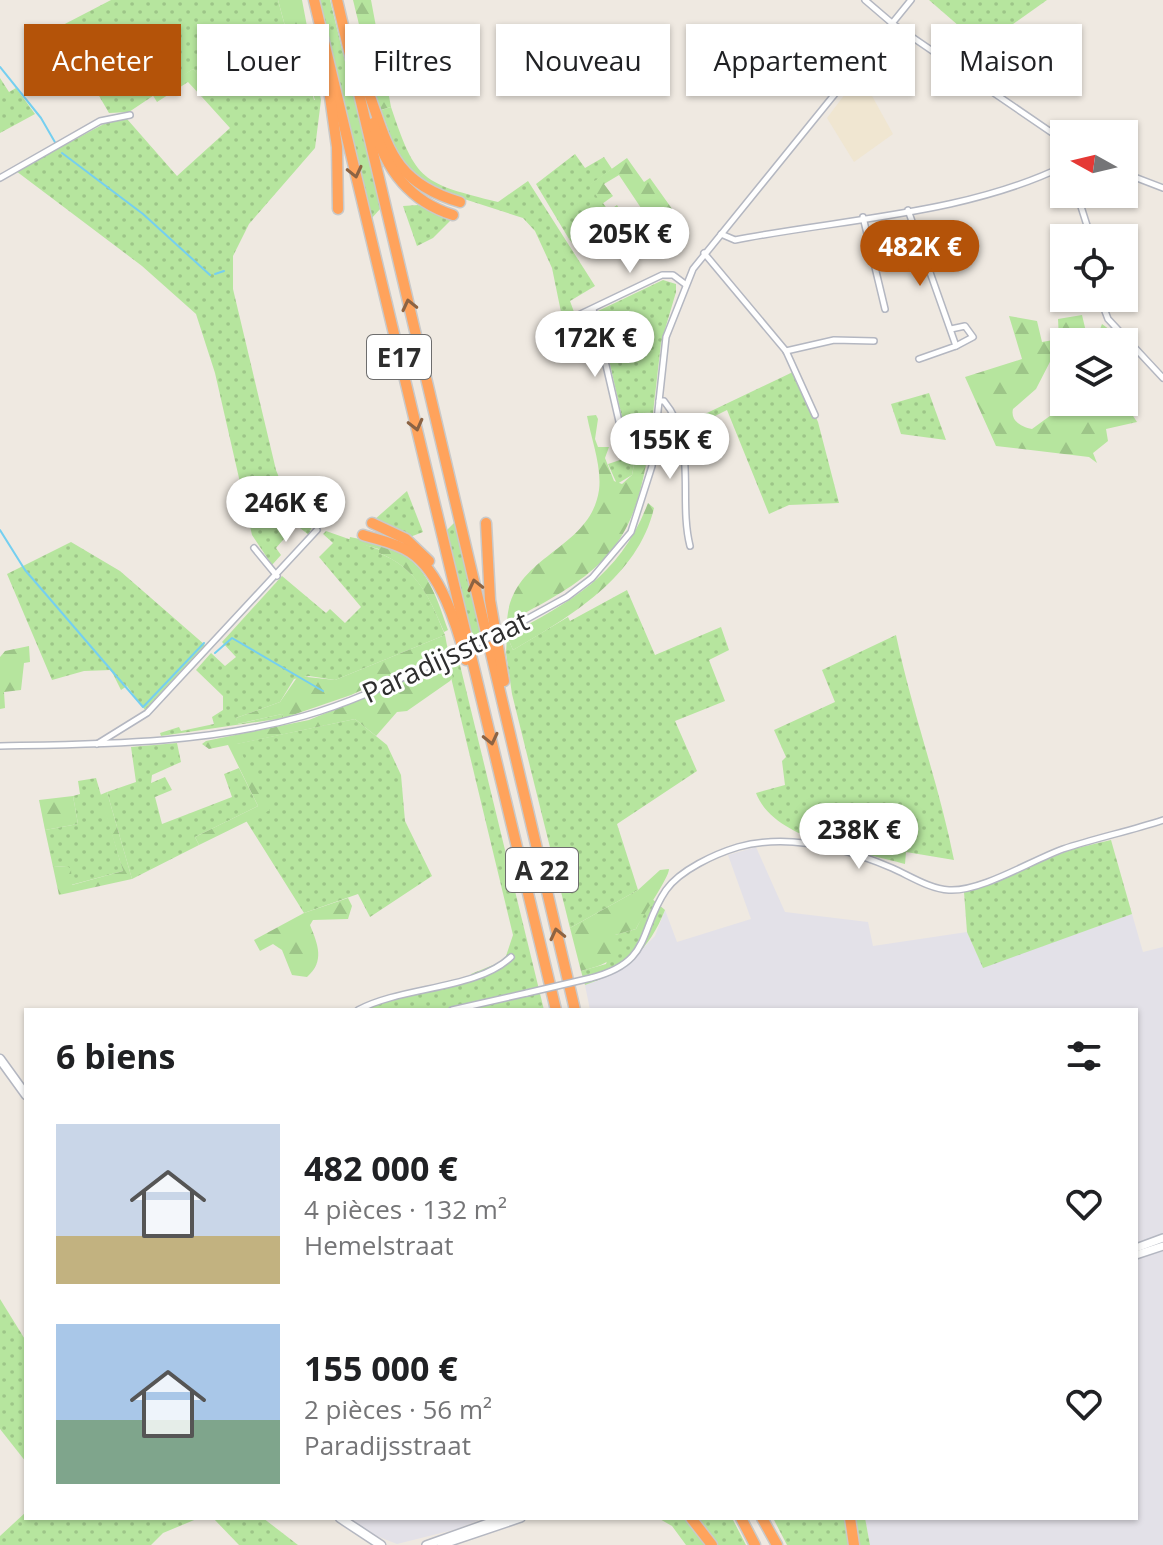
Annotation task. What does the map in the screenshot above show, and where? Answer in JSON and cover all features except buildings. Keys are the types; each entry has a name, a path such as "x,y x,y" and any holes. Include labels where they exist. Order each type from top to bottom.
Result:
{"highway":[{"name":"E17","path":"314,0 320,24"},
{"name":"E17","path":"337,0 345,33"},
{"name":"E17","path":"329,63 475,672"},
{"path":"329,82 337,147 338,209"},
{"name":"E17","path":"360,96 493,661"},
{"path":"366,96 375,132 395,175 421,201 453,215"},
{"path":"368,96 394,160 428,190 460,202"},
{"path":"372,523 406,539 428,559 457,620 464,654"},
{"path":"486,523 490,600 509,706 509,731"},
{"path":"363,535 400,546 423,563 436,582 485,714"},
{"name":"A 22","path":"493,661 575,1008"},
{"name":"A 22","path":"475,672 556,1008"},
{"path":"691,1520 712,1545"},
{"path":"742,1520 755,1545"},
{"path":"763,1520 777,1545"},
{"path":"850,1520 854,1545"}],"main road":[{"path":"0,1059 24,1092"},
{"path":"342,1520 370,1545"},
{"path":"356,1531 381,1545"}],"street":[{"path":"865,0 893,24"},
{"name":"Paradijsstraat","path":"893,24 911,0"},
{"path":"915,39 1050,131"},
{"name":"Paradijsstraat","path":"0,746 171,740 266,726 342,703 516,625 567,597 602,569 621,547 643,501 652,466 666,337 685,284 704,253 834,96"},
{"path":"0,178 100,121 130,115"},
{"path":"721,234 735,240 953,204 1019,186 1050,172"},
{"path":"1138,178 1163,188"},
{"path":"908,210 956,346"},
{"path":"863,217 885,309"},
{"path":"704,253 786,351 815,415"},
{"path":"572,318 662,275 673,275 685,284"},
{"path":"593,309 624,443"},
{"path":"1105,312 1108,319 1163,378"},
{"path":"919,359 973,337 965,326 951,329"},
{"path":"786,351 834,340 874,341"},
{"path":"659,401 671,410 682,441 683,510 690,546"},
{"path":"97,744 147,713 317,530"},
{"path":"254,548 277,576"},
{"path":"461,1008 591,978 619,968 637,952 661,898 676,879 740,847 811,844 867,858 941,889 957,890 1059,850 1163,820"},
{"path":"362,1008 386,996 443,986 479,974 511,957"},
{"path":"1138,1247 1163,1238"},
{"path":"1138,1254 1163,1246"},
{"path":"426,1545 496,1520"},
{"path":"441,1545 515,1520"}],"shaded area":[{"path":"844,96 872,96 893,134 854,162 827,118"},
{"path":"756,847 785,912 868,922 873,946 967,932 983,967 1132,914 1143,952 1163,947 1163,1545 870,1545 865,1520 1138,1520 1138,1008 590,1008 585,985 621,970 655,936 665,910 677,942 751,919 728,855"},
{"path":"352,1520 479,1520 457,1529 397,1544 369,1533"}],"green space":[{"path":"111,0 278,0 284,24 197,24 197,74 193,69 181,77 181,24 65,24"},
{"path":"278,0 302,0 307,24 284,24"},
{"path":"320,0 330,0 345,61 345,96 354,96 381,208 370,220 329,40 329,24 325,24"},
{"path":"353,0 371,0 375,24 359,24"},
{"path":"929,0 1047,0 1013,24 957,24"},
{"path":"193,69 197,73 197,92 188,82 181,87 181,76"},
{"path":"0,78 9,92 16,88 35,114 0,133"},
{"path":"99,96 153,96 129,112 109,113"},
{"path":"313,96 314,100 321,100 315,148 249,224 233,256 233,289 276,470 286,495 313,522 309,535 296,525 276,548 281,555 272,565 252,535 215,373 196,314 142,266 16,171 115,118 127,119 177,176 230,128 202,97"},
{"path":"377,96 389,96 391,107 380,110"},
{"path":"391,107 416,165 425,176 437,183 498,202 528,181 595,286 570,301 574,312 562,317 552,268 535,231 523,218 433,189 420,181 398,157 381,110"},
{"path":"575,154 585,168 604,157 612,169 590,185 608,210 569,239 536,184"},
{"path":"627,158 644,182 650,178 680,220 665,231 654,217 649,220 619,175 604,184 613,196 602,204 589,185"},
{"path":"418,205 452,219 433,238 417,246 403,206"},
{"path":"617,205 629,227 614,253 609,255 599,230 574,245 569,239"},
{"path":"663,280 676,284 676,292 661,343 653,413 644,412 632,475 617,484 608,464 626,458 635,442 633,436 626,435 598,311"},
{"path":"1082,315 1085,328 1058,328 1058,319"},
{"path":"1009,316 1037,321 1042,342 1050,341 1050,362 1036,389 1013,409 1013,417 1021,425 1032,429 1050,416 1133,416 1137,422 1106,429 1108,441 1093,453 1097,463 1089,457 996,446 965,377 1022,359"},
{"path":"795,371 818,422 839,503 789,505 769,514 727,410 689,429 686,423"},
{"path":"929,393 946,440 901,434 891,404"},
{"path":"644,412 653,413 648,455 630,519 617,543 599,564 575,584 507,622 511,599 521,581 567,541 593,511 600,481 587,416 596,415 595,439 598,447 609,447 605,458 614,481 622,484 632,475"},
{"path":"407,491 423,532 410,537 374,520"},
{"path":"648,503 654,508 646,533 617,575 578,609 513,650 507,636 573,597 608,568 637,528"},
{"path":"455,522 481,635 472,639 446,531"},
{"path":"326,531 380,550 379,553 404,567 428,597 445,635 335,680 309,676 294,679 280,702 236,718 238,724 282,714 284,718 161,736 160,733 179,727 181,731 214,724 212,717 223,710 223,696 196,670 211,653 225,666 236,657 222,642 282,576 326,613 330,609 345,623 361,607 319,557 333,543 323,534"},
{"path":"350,537 390,548 416,565 434,591 448,630 444,632 427,595 412,575 379,553 379,549 349,541"},
{"path":"71,542 120,571 205,645 145,710 127,686 121,690 111,670 84,671 52,680 7,574"},
{"path":"627,590 655,655 721,627 729,650 709,660 725,701 675,721 697,771 617,824 638,890 570,928 512,694 506,653 507,636 513,650 568,617 570,621"},
{"path":"445,635 448,651 351,695 284,718 282,714 237,724 236,718 280,702 298,676 335,680"},
{"path":"896,635 954,860 906,852 905,864 821,842 781,823 766,809 756,793 785,785 782,761 786,757 774,730 835,702 822,670"},
{"path":"29,646 30,662 24,663 21,690 4,692 5,708 0,709 0,657 5,651"},
{"path":"459,661 544,1008 368,1008 471,980 471,974 498,963 506,956 513,935 448,665"},
{"path":"447,663 453,677 450,681 407,711 397,712 376,736 355,719 237,744 270,810 199,845 195,837 258,806 228,745 209,749 202,744 206,741 309,720"},
{"path":"355,719 387,745 401,775 405,821 432,876 370,917 358,894 304,913 245,819 269,810 236,744"},
{"path":"177,743 181,762 152,775 151,783 165,777 172,790 155,797 162,824 232,797 224,774 239,768 258,806 195,837 199,845 132,879 107,792 136,782 131,747"},
{"path":"96,778 123,871 71,885 67,866 53,867 45,830 78,824 73,796 80,794 78,781"},
{"path":"107,792 132,879 59,895 53,867 67,866 71,869 72,885 123,871 100,795"},
{"path":"73,796 78,824 45,830 39,800"},
{"path":"1111,840 1132,914 983,968 967,932 964,892 1073,849"},
{"path":"669,869 636,929 615,935 620,947 613,957 604,964 581,971 570,928 638,890 660,870"},
{"path":"348,898 352,906 348,919 313,920 310,925 318,959 307,977 292,975 282,950 273,944 260,951 254,940 304,913"},
{"path":"651,898 665,910 652,937 624,966 585,985 581,971 606,964 615,935 636,929"},
{"path":"0,1299 24,1338 24,1459 0,1429"},
{"path":"24,1514 24,1520 194,1520 163,1533 151,1545 0,1545 0,1536"},
{"path":"215,1520 266,1520 298,1545 239,1545"},
{"path":"662,1520 733,1520 746,1545 686,1545 672,1526"},
{"path":"774,1520 865,1520 870,1545 787,1545"}],"waterway":[{"path":"0,67 41,118 56,144"},
{"path":"62,153 143,214 210,275"},
{"path":"215,274 224,271"},
{"path":"0,530 25,570 143,707 204,643"},
{"path":"215,653 232,638 323,691"}]}
